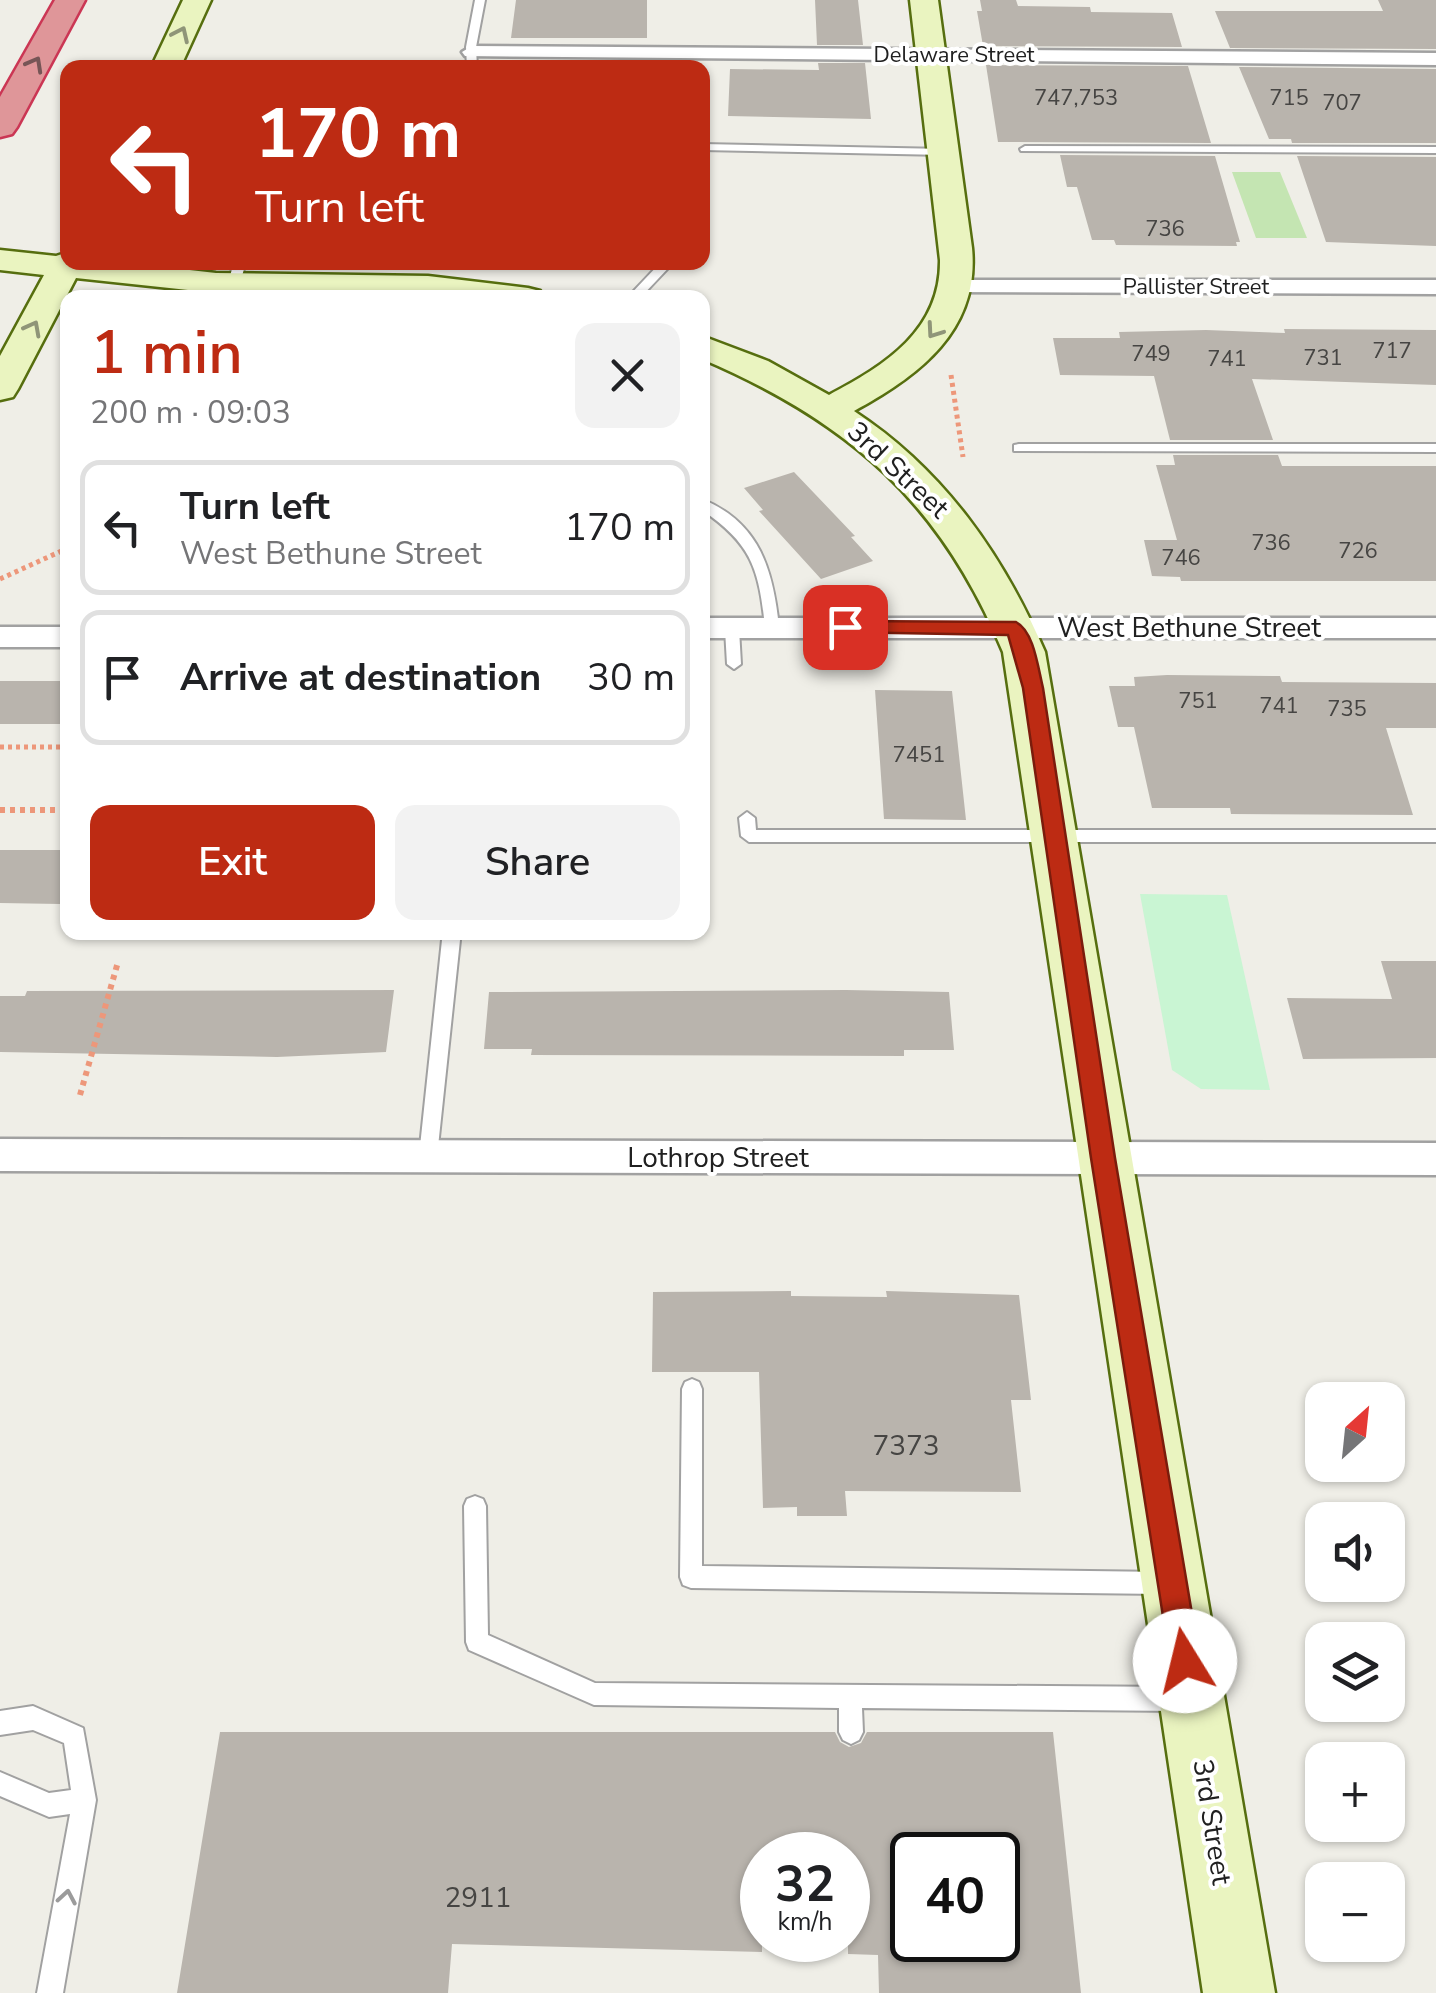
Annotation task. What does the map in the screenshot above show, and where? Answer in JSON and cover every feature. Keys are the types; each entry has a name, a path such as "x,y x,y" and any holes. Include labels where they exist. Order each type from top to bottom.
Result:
{"highway":[{"path":"0,127 70,0"}],"street":[{"path":"169,60 197,0"},
{"name":"3rd Street","path":"924,0 945,152 956,287 938,329 912,358 882,381 830,409 878,444 935,498 983,564 1016,628 1033,688 1103,1158 1239,1993"},
{"name":"Delaware Street","path":"472,60 932,55 1436,60"},
{"path":"0,260 60,264"},
{"path":"0,389 63,270"},
{"path":"180,270 461,290"},
{"name":"Pallister Street","path":"956,287 1436,287"},
{"path":"710,350 830,409"},
{"name":"West Bethune Street","path":"717,628 1436,628"},
{"path":"0,637 60,636"},
{"name":"Lothrop Street","path":"2,1162 428,1156 1436,1158"}],"lane":[{"path":"472,60 480,0"},
{"path":"710,146 945,152"},
{"path":"1026,150 1436,150"},
{"path":"641,290 660,270"},
{"path":"1019,448 1436,448"},
{"path":"710,508 737,526 762,559 772,627"},
{"path":"717,628 734,664"},
{"path":"747,818 749,836 1436,836"},
{"path":"428,1156 451,940"},
{"path":"692,1389 692,1577 1172,1584"},
{"path":"475,1506 477,1642 594,1694 1191,1699"},
{"path":"850,1694 852,1732"},
{"path":"0,1723 32,1718 76,1736 84,1800 50,1993"},
{"path":"0,1784 48,1805 84,1800"}],"path":[{"path":"952,375 963,457"},
{"path":"0,579 60,552"},
{"path":"0,747 60,747"},
{"path":"0,810 60,810"},
{"path":"80,1096 118,962"}],"green space":[{"path":"1232,172 1280,172 1307,238 1256,238"},
{"path":"1140,894 1227,895 1270,1090 1201,1089 1172,1070"}],"building":[{"path":"516,0 647,0 647,38 511,38"},
{"path":"815,0 858,0 863,45 817,45"},
{"path":"980,0 1016,0 1018,6 1090,7 1091,12 1172,13 1182,47 983,46 977,11 982,11"},
{"path":"1378,0 1436,0 1436,49 1230,48 1215,11 1383,11"},
{"path":"818,63 865,63 871,119 728,116 730,69 819,70"},
{"path":"986,65 1188,66 1211,143 998,142"},
{"path":"1239,67 1436,69 1436,143 1292,143 1291,139 1269,139"},
{"path":"1060,155 1215,156 1240,242 1236,242 1237,246 1116,245 1114,240 1092,240 1077,187 1067,187"},
{"path":"1297,156 1436,157 1436,246 1326,242"},
{"path":"1284,329 1436,330 1436,385 1252,379 1273,440 1170,440 1154,376 1060,375 1053,338 1120,338 1119,332 1206,330 1285,333"},
{"path":"1173,455 1278,455 1282,466 1436,466 1436,581 1181,581 1180,577 1152,576 1144,540 1177,540 1156,465 1175,465"},
{"path":"794,472 855,536 851,537 873,561 821,579 759,511 763,510 744,488"},
{"path":"1280,676 1282,682 1436,683 1436,728 1386,728 1413,815 1231,814 1230,808 1152,808 1134,727 1118,727 1109,686 1135,686 1134,677"},
{"path":"0,681 60,681 60,724 0,724"},
{"path":"875,690 952,691 966,820 884,819"},
{"path":"0,850 60,850 60,904 0,903"},
{"path":"1381,961 1436,961 1436,1058 1303,1059 1287,998 1392,999"},
{"path":"394,990 386,1052 277,1057 0,1052 0,996 25,996 27,991"},
{"path":"489,992 949,992 954,1050 904,1050 904,1056 531,1055 532,1049 484,1049"},
{"path":"791,1291 791,1296 887,1297 886,1291 1019,1295 1031,1400 1011,1400 1021,1492 845,1491 847,1516 797,1516 797,1507 763,1508 759,1372 652,1372 653,1292"},
{"path":"220,1732 835,1732 840,1742 849,1747 861,1743 867,1732 1053,1732 1081,1993 879,1993 878,1955 870,1955 870,1832 740,1832 740,1951 452,1944 448,1993 177,1993"}],"route":[{"path":"845,627 1016,628 1024,652 1033,688 1103,1158 1185,1661"}]}
